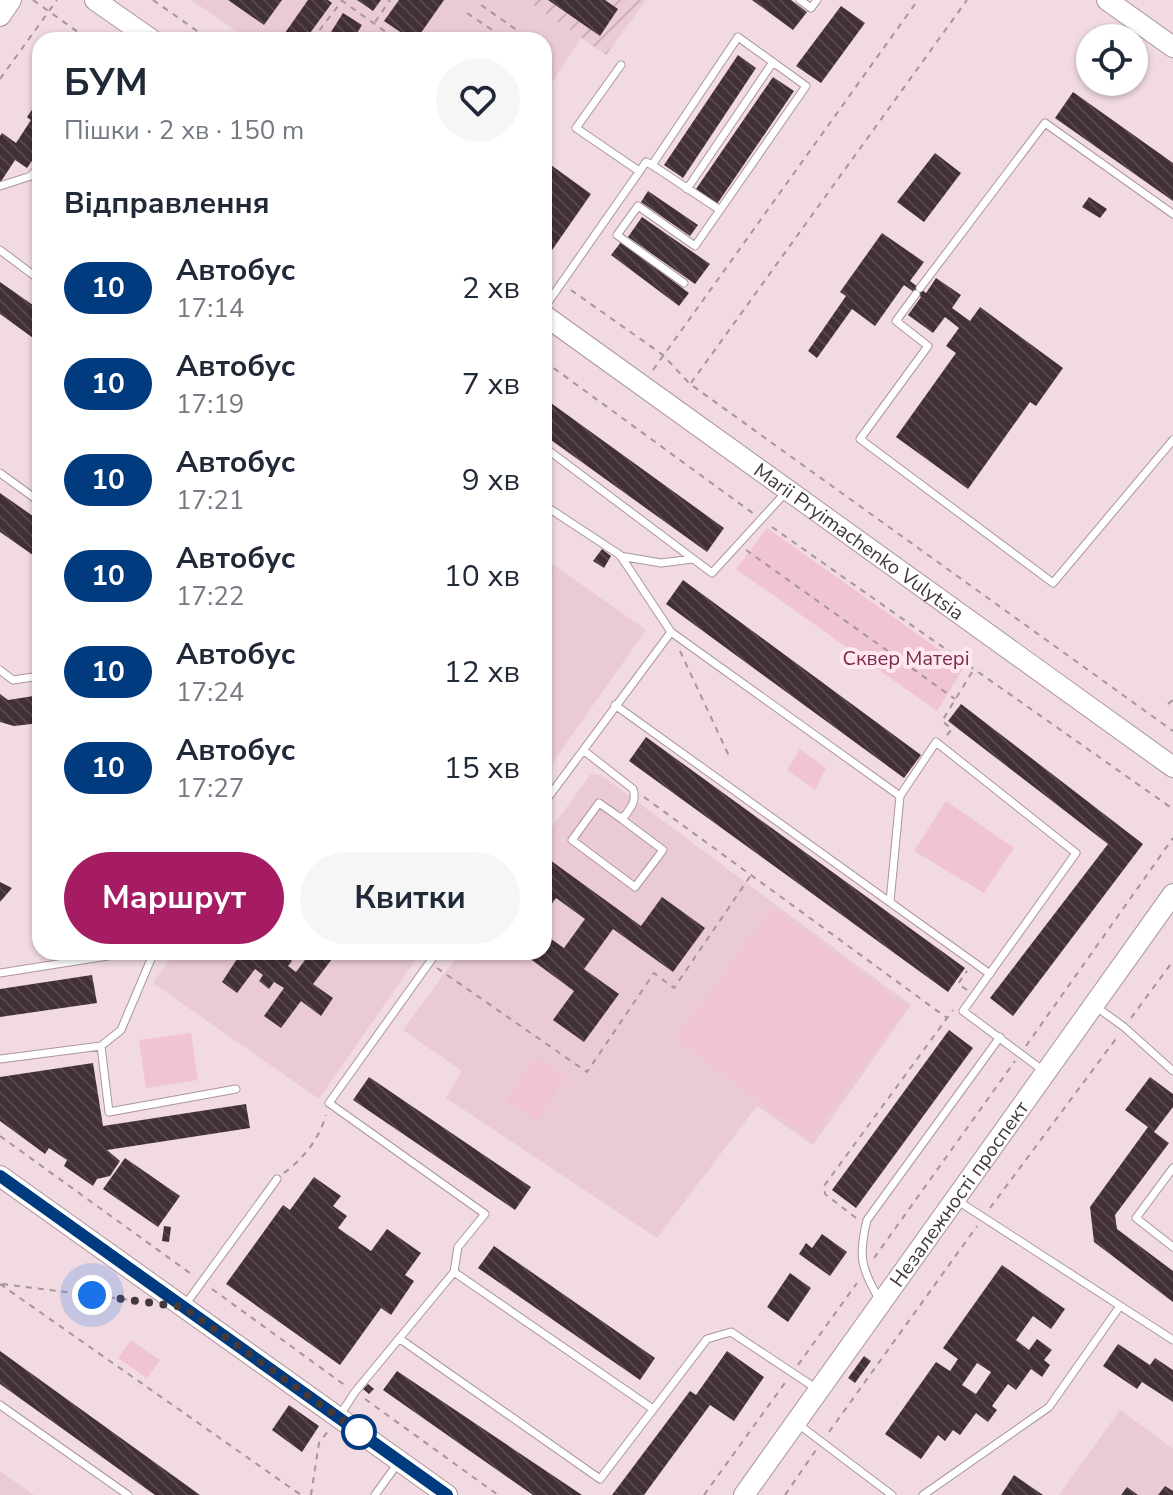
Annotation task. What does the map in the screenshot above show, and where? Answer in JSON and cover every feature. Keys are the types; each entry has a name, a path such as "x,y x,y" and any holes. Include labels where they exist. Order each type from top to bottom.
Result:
{"street":[{"path":"0,16 11,0"},
{"path":"95,0 141,32"},
{"path":"1111,1 1173,47"},
{"name":"Marii Pryimachenko Vulytsia","path":"552,321 1173,767"},
{"name":"Незалежності проспект","path":"744,1495 1173,894"},
{"path":"0,1176 447,1495"}],"lane":[{"path":"800,0 811,8 817,0"},
{"path":"652,165 738,37 806,86 695,246 638,206 617,235 684,283"},
{"path":"687,189 773,62"},
{"path":"621,65 576,128 639,171"},
{"path":"1173,214 1045,123 896,321 928,346 860,439 1053,583 1173,440"},
{"path":"552,302 561,284 646,162 720,210"},
{"path":"0,186 32,175"},
{"path":"0,250 32,274"},
{"path":"552,453 712,573 788,489"},
{"path":"0,473 32,496"},
{"path":"552,510 620,555 661,563 693,559"},
{"path":"620,555 671,632 900,796"},
{"path":"552,792 671,632"},
{"path":"0,670 13,680 32,677"},
{"path":"615,705 990,974"},
{"path":"890,902 900,796 936,742 1076,853 990,974 971,993 963,1011 1047,1074"},
{"path":"583,750 633,789 635,802 623,819"},
{"path":"599,803 623,819 663,850 635,887 572,840 599,803"},
{"path":"0,973 82,960"},
{"path":"0,1059 101,1046 121,1030 151,960"},
{"path":"339,1417 355,1392 454,1272 458,1247 485,1214 329,1103 432,960"},
{"path":"1095,1006 1124,1027 1173,1071"},
{"path":"881,1304 864,1272 861,1240 866,1225 1000,1037"},
{"path":"101,1046 109,1112 236,1089"},
{"path":"1173,1168 1136,1218 1173,1247"},
{"path":"183,1307 277,1179"},
{"path":"956,1200 1173,1340"},
{"path":"454,1272 653,1409"},
{"path":"923,1495 1049,1407 1120,1306"},
{"path":"400,1339 600,1479 707,1339 731,1332 819,1390"},
{"path":"0,1405 128,1495"},
{"path":"796,1423 892,1495"},
{"path":"375,1495 400,1462"}],"path":[{"path":"33,0 78,32"},
{"path":"35,32 57,0"},
{"path":"153,0 199,32"},
{"path":"318,32 342,0 386,32"},
{"path":"374,23 390,0"},
{"path":"643,384 918,0"},
{"path":"690,384 967,0"},
{"path":"481,5 520,32"},
{"path":"467,13 495,32"},
{"path":"0,79 32,36"},
{"path":"552,278 663,355 690,384 1173,731"},
{"path":"552,367 761,519 1173,809"},
{"path":"738,544 955,699"},
{"path":"671,632 729,756"},
{"path":"940,746 952,729 942,721 974,669"},
{"path":"1168,704 1173,700"},
{"path":"633,789 947,1018"},
{"path":"704,1495 1173,838"},
{"path":"430,963 587,1072 654,973 674,988 751,875"},
{"path":"961,1000 971,993 958,984 973,963"},
{"path":"866,1225 825,1194 824,1186 954,1009"},
{"path":"277,1179 301,1161 322,1129 329,1103"},
{"path":"0,1136 498,1495"},
{"path":"0,1284 153,1303"},
{"path":"0,1284 301,1495"},
{"path":"311,1495 319,1443 339,1417"}],"shaded area":[{"path":"191,0 526,0 581,38 552,83 552,32 237,32"},
{"path":"526,0 646,0 606,55"},
{"path":"552,564 646,630 552,764"},
{"path":"591,774 601,775 911,1005 813,1145 757,1106 657,1238 446,1098 462,1071 403,1030 454,960 552,960 552,827"},
{"path":"169,960 415,960 319,1099 153,983"},
{"path":"1120,1410 1173,1449 1173,1495 1059,1495"},
{"path":"0,1471 34,1495 0,1495"}],"green space":[{"name":"Сквер Матері","path":"767,528 964,667 937,711 736,569"},
{"path":"800,749 826,768 815,790 787,770"},
{"path":"946,801 1014,848 984,893 914,851"},
{"path":"772,908 907,1007 810,1139 676,1039"},
{"path":"191,1033 198,1080 146,1088 139,1040"},
{"path":"536,1057 566,1078 536,1121 506,1100"},
{"path":"131,1340 160,1360 147,1378 118,1358"}],"building":[{"path":"228,0 282,0 264,25"},
{"path":"308,0 328,0 332,3 311,32 286,32"},
{"path":"357,0 381,0 373,11"},
{"path":"399,0 444,0 422,32 400,32 384,21"},
{"path":"548,0 605,0 618,9 600,36"},
{"path":"752,0 791,0 807,12 793,30"},
{"path":"841,6 865,23 821,83 796,66"},
{"path":"343,13 362,25 358,32 331,32"},
{"path":"738,55 756,68 683,178 664,165"},
{"path":"773,77 794,91 717,204 696,189"},
{"path":"1073,92 1173,163 1173,201 1055,118"},
{"path":"32,110 32,161 27,168 15,160 0,183 0,136 2,133 16,143 31,120 27,117"},
{"path":"935,153 961,173 924,222 897,202"},
{"path":"552,166 591,194 552,250"},
{"path":"648,191 698,225 690,236 641,202"},
{"path":"1089,197 1107,209 1100,218 1082,207"},
{"path":"642,217 710,264 695,284 628,237"},
{"path":"882,233 924,262 910,281 926,293 936,278 961,295 952,308 970,321 980,307 1063,368 1036,406 1030,402 968,489 896,437 956,353 946,346 959,328 945,317 933,333 908,315 921,297 904,285 875,326 852,309 817,358 808,351 846,296 840,292"},
{"path":"621,242 689,293 679,306 611,255"},
{"path":"0,282 32,304 32,337 0,314"},
{"path":"552,404 724,528 707,552 552,441"},
{"path":"0,493 32,515 32,554 0,532"},
{"path":"602,549 611,556 604,568 593,561"},
{"path":"683,580 921,755 904,778 666,604"},
{"path":"0,694 8,700 32,696 32,724 14,726 0,722"},
{"path":"961,704 1143,844 1013,1016 990,998 1108,844 948,721"},
{"path":"646,737 965,968 948,992 629,761"},
{"path":"552,861 641,926 662,897 705,928 673,972 613,929 584,969 619,994 584,1042 553,1020 574,991 532,960 552,960 552,940 564,948 585,919 556,898 552,903"},
{"path":"0,882 12,888 0,902"},
{"path":"236,960 291,960 288,966 296,972 305,960 331,960 313,984 333,998 321,1016 301,1001 281,1028 264,1016 284,988 274,982 269,989 259,981 263,975 255,969 237,993 222,982"},
{"path":"92,975 97,1003 0,1017 0,989"},
{"path":"949,1030 973,1048 856,1208 832,1190"},
{"path":"93,1063 103,1126 246,1104 250,1128 107,1150 120,1161 110,1176 97,1179 93,1186 64,1166 67,1160 49,1148 45,1154 0,1121 0,1077"},
{"path":"369,1077 531,1187 515,1210 353,1100"},
{"path":"1150,1077 1173,1094 1173,1107 1154,1132 1169,1143 1115,1215 1117,1229 1173,1271 1173,1302 1094,1242 1090,1207 1148,1127 1125,1110"},
{"path":"125,1158 180,1196 158,1227 103,1189"},
{"path":"314,1177 341,1196 333,1206 347,1216 338,1228 371,1251 387,1229 421,1253 405,1275 414,1281 391,1315 381,1308 340,1365 226,1284 283,1205 290,1210"},
{"path":"164,1226 171,1227 169,1242 162,1241"},
{"path":"822,1234 847,1252 830,1276 799,1254 806,1243 812,1248"},
{"path":"494,1246 655,1358 640,1380 478,1268"},
{"path":"1002,1265 1065,1309 1051,1329 1033,1316 1016,1340 1029,1350 1037,1339 1052,1350 1044,1360 1050,1365 1042,1377 1031,1369 1016,1390 1008,1384 992,1406 997,1410 988,1422 976,1413 960,1435 953,1430 945,1441 938,1435 921,1459 885,1434 936,1362 950,1371 958,1359 943,1348","holes":["977,1363 991,1372 976,1394 962,1385"]},
{"path":"790,1273 811,1288 788,1322 767,1307"},
{"path":"1118,1344 1150,1365 1155,1358 1173,1370 1173,1402 1142,1382 1137,1389 1103,1366"},
{"path":"0,1351 200,1495 155,1495 0,1384"},
{"path":"727,1351 764,1377 734,1421 710,1405 644,1495 612,1495 690,1391 696,1395"},
{"path":"864,1356 871,1361 855,1383 848,1378"},
{"path":"397,1371 582,1495 533,1495 383,1390"},
{"path":"368,1384 374,1389 369,1394 363,1389"},
{"path":"289,1405 319,1426 302,1452 272,1430"},
{"path":"1014,1475 1043,1495 1001,1495"},
{"path":"1165,1486 1173,1491 1173,1495 1158,1495"},
{"path":"1127,1487 1138,1495 1121,1495"}],"bus line":[{"name":"10","path":"0,1176 447,1495"}],"route":[{"path":"92,1295 183,1307 359,1432"}]}
